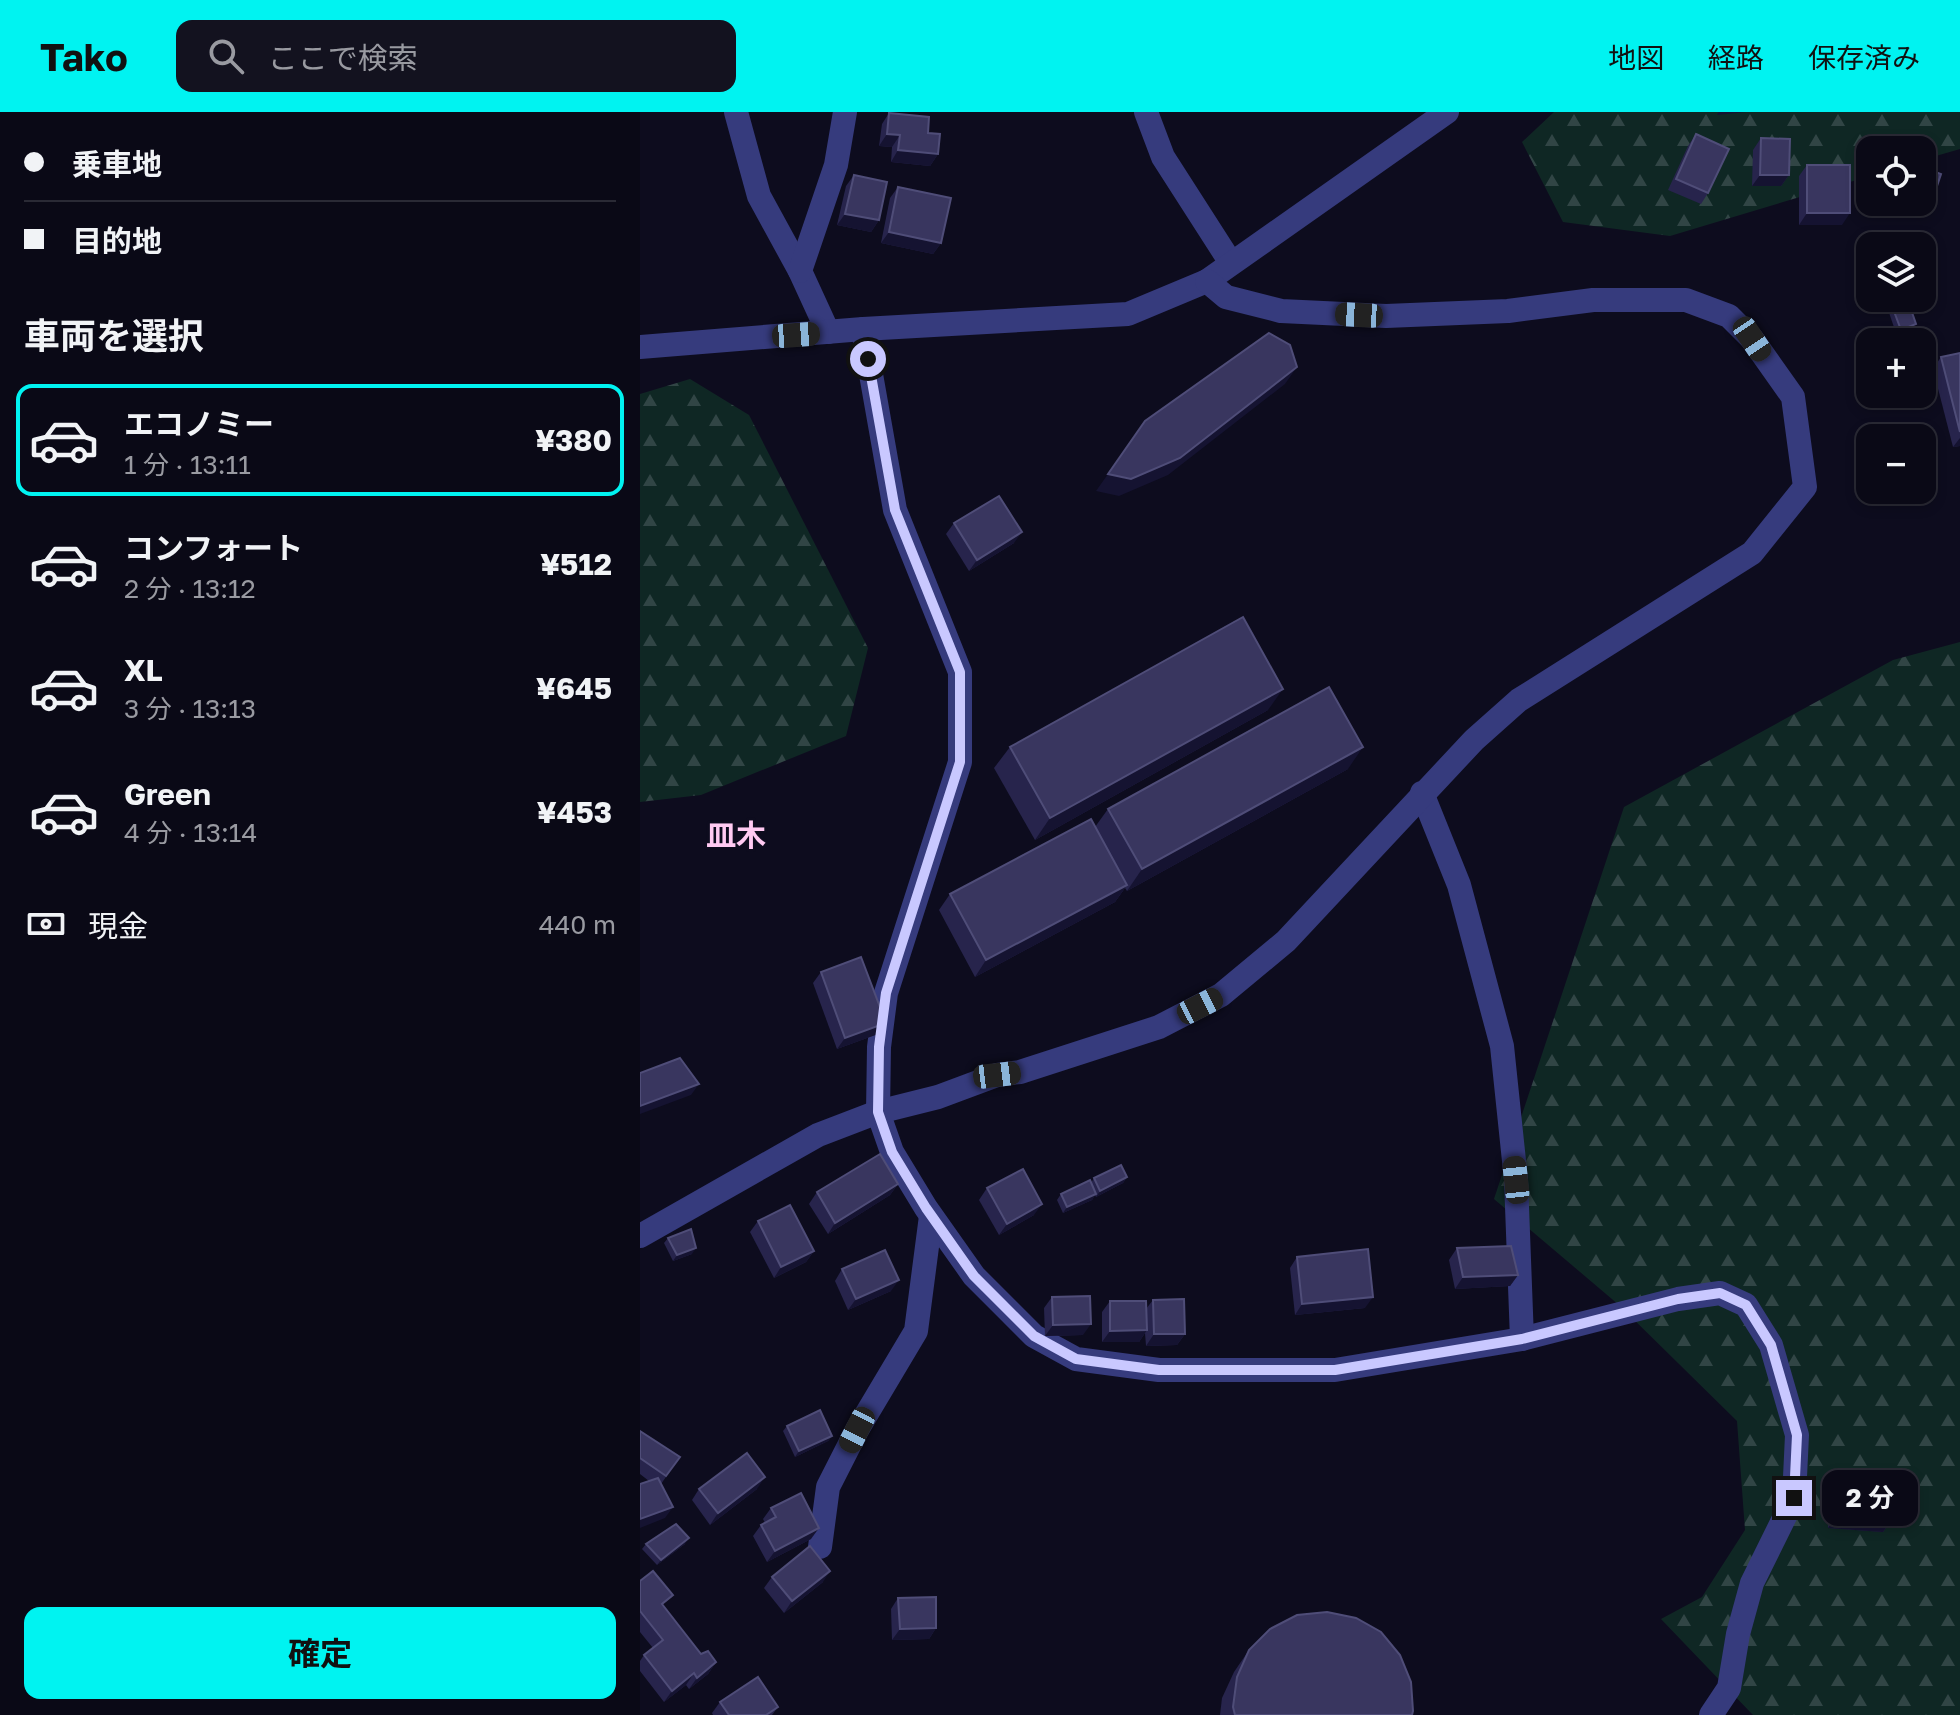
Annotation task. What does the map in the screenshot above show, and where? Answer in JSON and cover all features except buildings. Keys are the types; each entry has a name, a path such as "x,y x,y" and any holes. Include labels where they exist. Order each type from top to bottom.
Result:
{"street":[{"path":"736,112 759,196 800,271 828,332"},
{"path":"800,271 836,165 845,112"},
{"path":"1146,112 1163,157 1231,263"},
{"path":"640,347 863,329 1128,314 1207,281 1447,112"},
{"path":"640,1236 818,1135 878,1112 938,1097 997,1075 1020,1072 1159,1027 1221,995 1286,941 1422,793 1519,700 1752,553 1805,487 1793,397 1752,339 1729,316 1686,300 1593,300 1508,311 1386,316 1281,311 1226,297 1207,281"},
{"path":"863,329 895,510 960,672 960,762 886,993 879,1047 878,1112 892,1152 931,1216 974,1276 1034,1336 1076,1359 1159,1370 1335,1370 1522,1339 1678,1299 1720,1293 1746,1305 1771,1345 1797,1435 1794,1498 1752,1583 1738,1634 1729,1688 1711,1715"},
{"path":"1422,793 1459,885 1502,1046 1516,1180 1522,1339"},
{"path":"820,1547 828,1487 857,1430 916,1331 931,1216"}],"green space":[{"path":"1554,112 1960,112 1960,149 1936,156 1936,136 1856,136 1856,180 1670,236 1563,222 1522,142"},
{"path":"690,379 749,415 868,648 846,736 701,795 640,802 640,394"},
{"path":"1960,642 1960,1715 1753,1715 1661,1619 1702,1597 1745,1530 1737,1421 1619,1305 1494,1199 1624,807 1893,660"}],"district":[{"name":"皿木","path":"736,836"}],"route":[{"path":"868,359 895,510 960,672 960,762 886,993 879,1047 878,1112 892,1152 926,1208 974,1276 1034,1336 1076,1359 1159,1370 1335,1370 1522,1339 1678,1299 1720,1293 1746,1305 1771,1345 1797,1435 1794,1498"}]}
